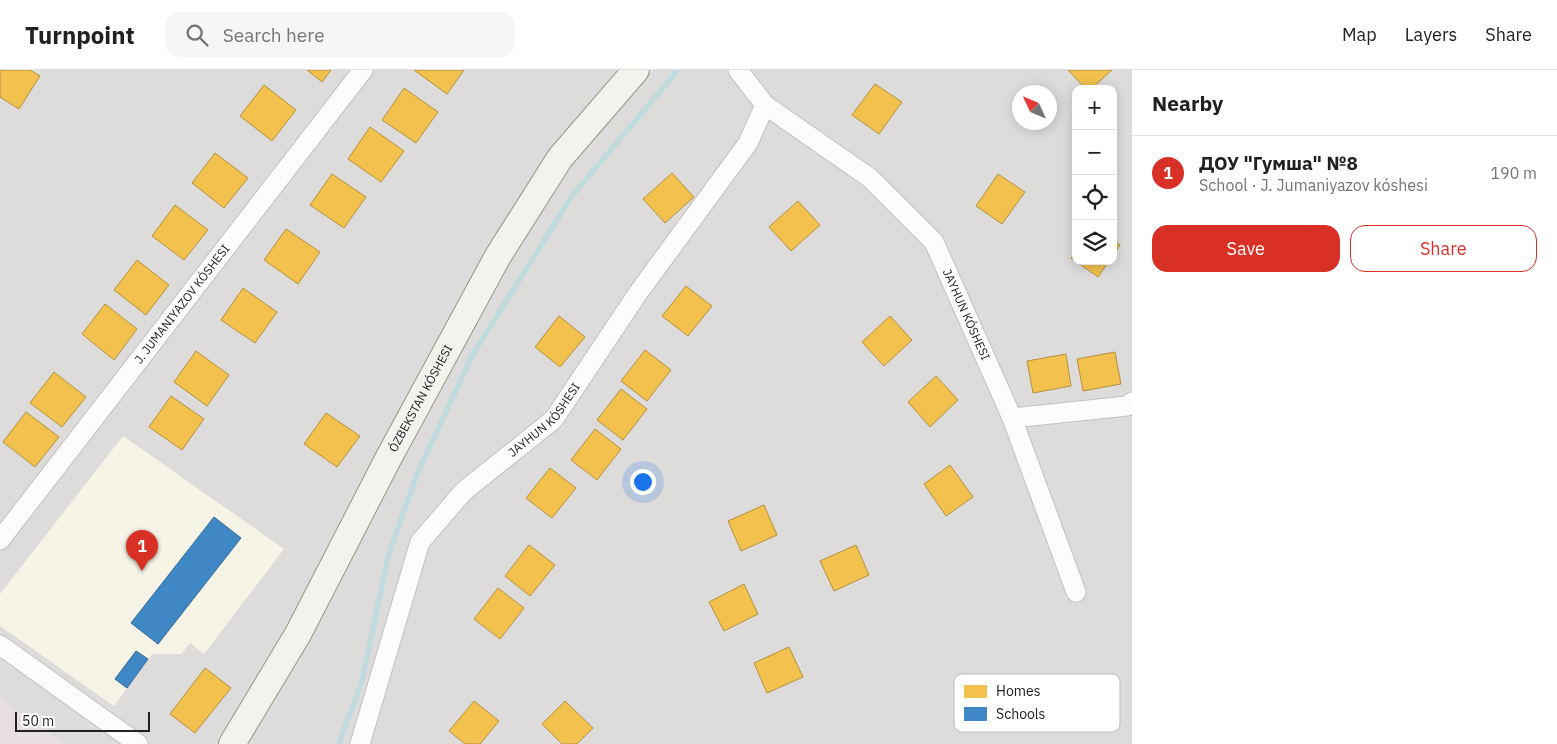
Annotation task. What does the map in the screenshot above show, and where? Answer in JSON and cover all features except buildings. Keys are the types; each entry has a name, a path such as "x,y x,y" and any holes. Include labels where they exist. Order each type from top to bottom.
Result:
{"street":[{"name":"J. JUMANIYAZOV KÓSHESI","path":"0,540 363,70"},
{"name":"ÓZBEKSTAN KÓSHESI","path":"232,744 298,634 388,459 498,256 560,158 636,70"},
{"name":"JAYHUN KÓSHESI","path":"738,70 766,105 870,178 934,242 1012,418 1076,592"},
{"name":"JAYHUN KÓSHESI","path":"360,744 420,542 464,492 554,419 638,294 748,143 766,105"},
{"path":"1012,418 1127,406 1132,402"},
{"path":"0,645 138,744"}],"shaded area":[{"path":"0,70 1132,70 1132,744 0,744"},
{"path":"123,436 284,549 204,654 190,643 181,654 152,654 114,706 0,626 0,594"},
{"path":"0,698 65,744 0,744"}],"waterway":[{"path":"339,744 362,681 388,557 417,474 473,354 572,196 678,70"}],"place":[{"name":"ДОУ \"Гумша\" №8","path":"142,571"}]}
